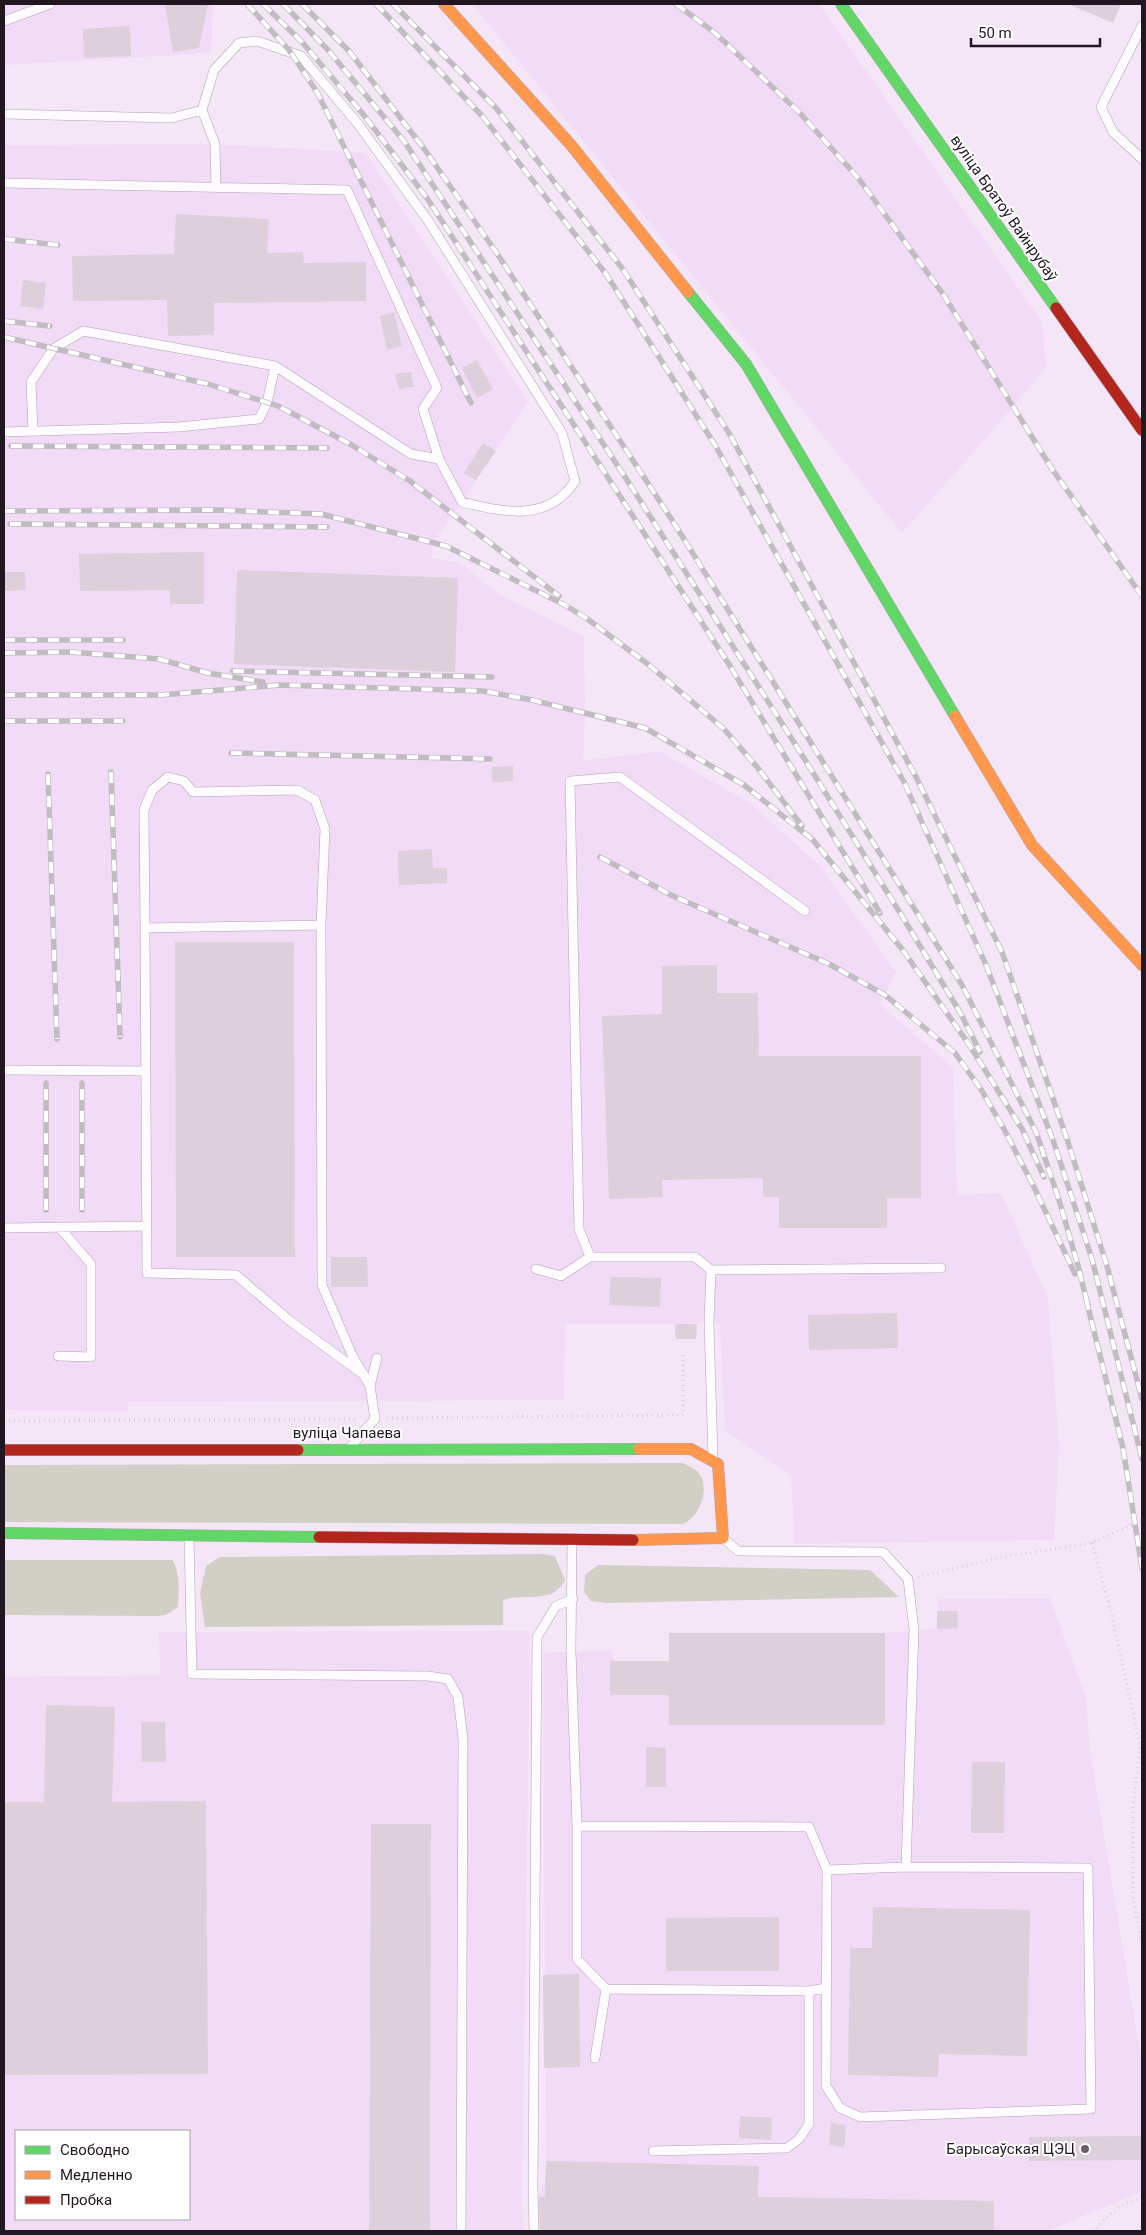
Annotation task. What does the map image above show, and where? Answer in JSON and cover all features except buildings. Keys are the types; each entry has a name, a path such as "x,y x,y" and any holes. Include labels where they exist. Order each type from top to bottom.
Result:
{"street":[{"path":"444,4 571,145 746,364 1032,845 1142,965"},
{"name":"вуліца Братоў Вайнрубаў","path":"841,4 1142,430"},
{"name":"вуліца Чапаева","path":"4,1450 691,1449 713,1461"},
{"path":"4,1534 188,1534 572,1541 723,1538 718,1464 713,1461"}],"lane":[{"path":"4,21 50,4"},
{"path":"1142,26 1101,107 1113,132 1142,159"},
{"path":"4,183 216,188 347,190 437,388 423,409 439,459 462,502 496,510 534,512 567,493 574,481 562,434 429,222 358,124 301,56 258,41 238,43 214,70 202,110 215,144 216,188"},
{"path":"4,114 172,118 202,110"},
{"path":"33,431 31,382 53,349 83,331 275,366 411,454 439,459"},
{"path":"4,432 179,427 259,419 267,403 275,366"},
{"path":"350,1448 375,1419 370,1386 352,1355 322,1285 321,925 325,829 316,800 297,790 193,792 184,781 168,777 152,790 144,810 147,1273 236,1275 290,1321 364,1376"},
{"path":"590,1257 579,1229 570,781 620,778 805,911"},
{"path":"145,928 321,925"},
{"path":"4,1070 146,1071"},
{"path":"4,1228 146,1226"},
{"path":"58,1356 92,1357 90,1264 60,1227"},
{"path":"536,1269 561,1276 590,1257 695,1257 711,1270 941,1268"},
{"path":"711,1270 710,1322 713,1461"},
{"path":"370,1386 377,1358"},
{"path":"188,1534 192,1674 428,1676 448,1679 458,1697 463,1739 461,2231"},
{"path":"723,1538 738,1551 883,1552 908,1579 914,1630 906,1866"},
{"path":"572,1541 573,1599 571,1651 576,1826 577,1959 606,1989 809,1991 826,1988"},
{"path":"534,2231 537,1637 556,1606 573,1599"},
{"path":"576,1826 809,1827 827,1870 826,2086 840,2108 860,2118 1091,2109 1088,1868 906,1866 827,1870"},
{"path":"595,2058 606,1989"},
{"path":"652,2151 787,2148 799,2139 809,2124 809,1991"}],"path":[{"path":"908,1579 1002,1557 1092,1543 1142,1520"},
{"path":"1092,1543 1112,1616 1140,1745 1133,1808 1133,1897 1142,1942"},
{"path":"1092,2231 1121,2205 1142,2198"}],"shaded area":[{"path":"4,4 213,4 211,53 4,65"},
{"path":"472,4 819,4 1042,322 1046,367 902,533"},
{"path":"215,144 366,153 528,402 454,514 432,543 432,558 459,563 500,595 584,636 585,713 583,761 659,751 750,803 819,865 896,972 880,1004 953,1068 957,1195 1001,1193 1048,1298 1059,1445 1054,1540 795,1544 791,1476 725,1430 720,1325 710,1322 675,1324 565,1324 564,1400 128,1402 127,1411 4,1410 4,145"},
{"path":"683,1463 697,1471 704,1485 704,1493 699,1508 683,1524 4,1522 4,1465"},
{"path":"542,1554 555,1556 565,1580 553,1593 545,1596 503,1600 503,1625 205,1627 200,1593 206,1566 220,1557"},
{"path":"4,1560 173,1560 178,1577 178,1607 166,1615 157,1616 4,1615"},
{"path":"598,1565 870,1570 899,1597 605,1603 591,1601 584,1592 585,1575"},
{"name":"Барысаўская ЦЭЦ","path":"1050,1598 1086,1698 1090,1751 1142,2065 1142,2191 1048,2231 538,2231 538,2197 545,2181 546,2161 543,1653 611,1650 614,1661 669,1661 669,1633 885,1633 937,1629 939,1599"},
{"path":"530,1631 522,2202 524,2231 4,2231 4,1677 160,1675 159,1632"}],"railway":[{"path":"247,4 289,50 317,92 471,403"},
{"path":"263,4 302,42 363,114 427,198 730,666 880,913"},
{"path":"283,4 328,50 404,141 629,483 797,747 961,1014 980,1052"},
{"path":"302,4 349,51 425,150 496,252 672,520 962,985 1036,1132 1059,1200 1081,1276"},
{"path":"376,4 483,117 606,274 715,445 904,782 986,965 1054,1143 1092,1259 1142,1459"},
{"path":"393,4 496,108 622,268 729,433 916,777 1002,952 1067,1139 1107,1266 1142,1399"},
{"path":"676,4 715,33 799,112 859,179 943,294 1052,469 1142,596"},
{"path":"4,239 58,245"},
{"path":"4,321 50,326"},
{"path":"4,337 208,384 278,406 350,444 410,481 559,596"},
{"path":"11,446 327,448"},
{"path":"4,511 217,510 321,514 446,546 563,604 586,618 649,665 724,729 757,767 802,826"},
{"path":"10,524 327,527"},
{"path":"4,640 123,640"},
{"path":"4,653 71,652 159,659 208,673 263,682"},
{"path":"233,671 492,677"},
{"path":"4,695 161,695 280,685 483,691 532,700 645,728 744,785 813,840 902,949 970,1046 1022,1129 1044,1177"},
{"path":"4,721 123,721"},
{"path":"231,753 490,759"},
{"path":"111,772 120,1037"},
{"path":"48,774 57,1039"},
{"path":"600,857 673,896 829,964 885,995 955,1053 982,1091 1005,1131 1075,1274"},
{"path":"46,1083 46,1210"},
{"path":"82,1083 82,1210"},
{"path":"1079,1271 1088,1305"},
{"path":"1086,1299 1123,1448 1142,1568"}],"traffic: fast":[{"path":"841,4 1056,308"},
{"path":"688,292 746,364 955,716"},
{"path":"298,1450 639,1449"},
{"path":"4,1533 319,1537"}],"traffic: slow":[{"path":"444,4 571,145 688,292"},
{"path":"955,716 1032,845 1142,965"},
{"path":"633,1540 723,1538 718,1464 691,1449 639,1449"}],"traffic: jam":[{"path":"1056,308 1142,430"},
{"path":"4,1450 298,1450"},
{"path":"319,1537 633,1540"}],"place":[{"name":"Барысаўская ЦЭЦ","path":"1085,2149"}]}
